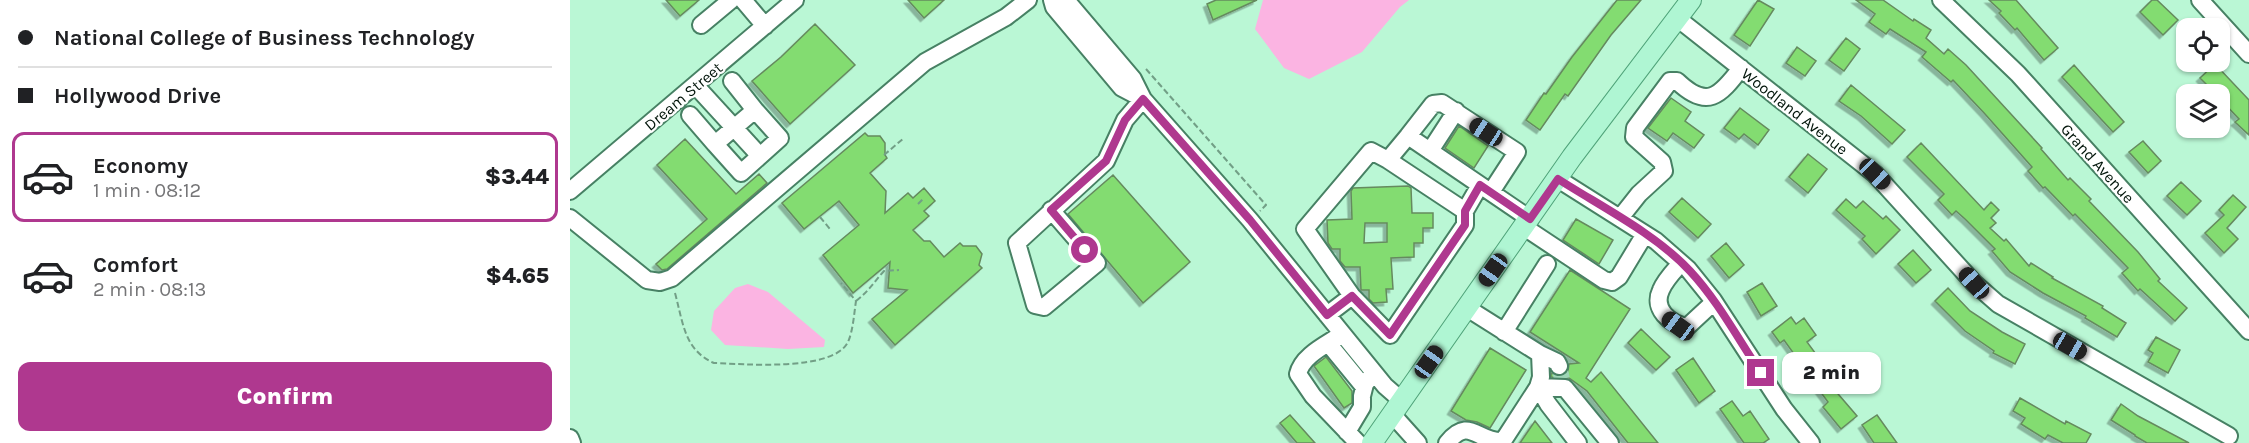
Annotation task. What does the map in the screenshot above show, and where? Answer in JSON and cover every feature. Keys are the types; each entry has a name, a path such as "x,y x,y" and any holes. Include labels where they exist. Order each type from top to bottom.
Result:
{"main road":[{"path":"1372,443 1558,179 1691,0"}],"street":[{"path":"701,25 731,0"},
{"path":"743,0 765,26"},
{"name":"Dream Street","path":"570,191 795,0"},
{"path":"570,218 647,280 660,282 672,278 925,62 1006,17 1028,0"},
{"path":"1052,0 1054,7 1122,88 1143,99"},
{"path":"1066,0 1133,79 1143,99 1250,220 1327,315 1335,339 1364,387"},
{"name":"Grand Avenue","path":"1941,0 2018,74 2249,331"},
{"path":"2200,0 2249,54"},
{"name":"Woodland Avenue","path":"1677,18 1875,174 1974,283 1998,304 2229,436"},
{"path":"1620,218 1639,194 1664,171 1662,162 1634,136 1635,128 1670,81 1677,81 1690,93 1708,98 1724,91 1741,68"},
{"path":"690,115 741,173 780,138 732,81"},
{"path":"695,85 760,156"},
{"path":"1051,210 1097,263 1044,308 1035,305 1017,243 1051,210 1106,161 1125,120 1143,99"},
{"path":"1388,159 1433,104 1442,103 1517,152 1465,211 1465,225 1390,335 1352,296 1305,229 1371,151 1388,159 1465,211"},
{"path":"715,144 755,110"},
{"path":"1430,151 1455,111"},
{"path":"1407,136 1485,188 1560,251 1604,280 1612,282 1619,277 1645,234"},
{"path":"1558,179 1645,234 1681,262 1704,287 1784,408 1810,443"},
{"path":"1681,262 1661,288 1659,305 1664,315 1678,326 1687,327 1714,302"},
{"path":"1504,332 1547,264"},
{"path":"1327,315 1352,296"},
{"path":"1467,308 1540,354 1557,362 1562,378 1610,443"},
{"path":"1335,339 1374,373 1418,443"},
{"path":"1335,339 1306,359 1299,367 1298,374 1313,396 1352,437 1362,407 1364,387 1374,373"},
{"path":"1447,443 1461,430 1490,442 1503,441 1538,387 1541,377 1540,354"},
{"path":"1538,387 1562,378"},
{"path":"1538,387 1548,405 1578,443"},
{"path":"570,438 572,443"}],"path":[{"path":"1139,62 1266,205 1250,220"},
{"path":"884,155 904,138"},
{"path":"918,204 924,198"},
{"path":"820,217 830,229"},
{"path":"675,291 692,347 701,358 714,363 804,364 828,358 842,350 848,342 856,301 872,289 874,282 885,271 899,270"},
{"path":"841,283 856,301"}],"shaded area":[{"path":"1263,0 1409,0 1400,7 1362,52 1309,79 1284,68 1255,29"},
{"path":"748,284 768,292 825,340 824,347 788,349 725,345 711,330 714,311 735,288"}],"building":[{"path":"666,0 699,0 680,16"},
{"path":"908,0 944,0 924,18"},
{"path":"1216,0 1257,0 1213,20 1207,4"},
{"path":"1617,0 1641,0 1611,35 1568,96 1565,94 1540,130 1526,120 1544,93 1546,94"},
{"path":"1758,0 1774,9 1750,46 1734,35"},
{"path":"1856,0 1883,0 1913,21 1914,19 1931,30 1926,38 1944,54 1948,49 1966,65 2068,180 2070,178 2091,199 2089,201 2138,252 2160,279 2158,281 2187,308 2175,321 2140,289 2138,291 2122,273 2128,268 2075,214 2073,216 2045,187 2043,188 2028,171 2032,167 1985,114 1953,80 1951,82 1922,57 1926,52 1890,29 1886,34 1869,22 1875,14"},
{"path":"1989,0 2016,0 2058,48 2044,60"},
{"path":"2152,0 2157,0 2176,18 2176,22 2163,35 2140,12"},
{"path":"815,24 855,65 790,124 752,81"},
{"path":"1846,38 1860,49 1844,71 1829,60"},
{"path":"1797,47 1816,61 1805,76 1786,63"},
{"path":"2074,65 2124,122 2113,132 2062,77"},
{"path":"2206,72 2223,72 2249,100 2249,135 2235,122 2239,119 2230,110 2230,84 2206,84 2200,78"},
{"path":"1851,85 1905,130 1892,144 1861,116 1839,101"},
{"path":"1671,98 1691,112 1685,121 1704,135 1694,148 1673,133 1667,141 1648,128"},
{"path":"1740,108 1769,130 1758,145 1744,134 1739,139 1724,128"},
{"path":"1459,126 1488,146 1474,168 1445,148"},
{"path":"865,133 868,136 880,136 885,143 887,158 870,173 886,191 885,213 908,193 913,198 924,188 935,201 924,211 929,216 913,230 924,241 930,241 944,257 960,243 963,246 976,246 982,254 979,265 982,268 895,345 872,319 907,290 888,288 890,262 853,293 823,255 859,225 839,201 804,229 782,203"},
{"path":"685,139 736,194 759,174 767,183 667,269 662,270 656,264 707,219 657,165"},
{"path":"2143,141 2161,161 2148,173 2129,152"},
{"path":"1921,143 1984,210 1991,202 1999,210 1991,218 1996,223 1990,228 2004,241 2006,239 2029,266 2031,263 2052,278 2103,306 2102,308 2126,323 2117,337 2085,318 2086,316 2010,272 1992,251 1995,249 1965,219 1956,211 1952,215 1938,200 1944,194 1907,157"},
{"path":"1808,154 1827,169 1808,193 1789,177"},
{"path":"1113,175 1190,262 1143,303 1068,214"},
{"path":"2181,182 2201,201 2187,215 2167,196"},
{"path":"1408,186 1411,188 1412,213 1433,213 1433,228 1423,228 1423,243 1414,243 1414,257 1391,258 1393,289 1386,289 1387,302 1373,303 1369,299 1369,290 1361,290 1360,267 1345,267 1340,261 1340,249 1332,249 1328,243 1327,220 1352,219 1351,191 1353,188","holes":["1365,223 1387,223 1387,242 1364,243"]},
{"path":"2233,195 2246,207 2227,228 2238,239 2224,253 2205,233 2224,215 2219,210"},
{"path":"1682,198 1711,224 1698,238 1669,212"},
{"path":"1846,199 1856,208 1863,201 1883,219 1886,216 1900,230 1876,254 1862,239 1865,236 1836,210"},
{"path":"1576,219 1613,240 1599,264 1563,240"},
{"path":"1726,243 1744,265 1729,278 1711,256"},
{"path":"1913,250 1931,270 1916,283 1898,264"},
{"path":"1570,270 1630,309 1586,378 1591,382 1601,372 1658,443 1628,443 1587,391 1569,378 1551,377 1551,373 1558,376 1564,375 1568,371 1569,364 1579,363 1530,332"},
{"path":"1762,283 1777,306 1761,316 1747,292"},
{"path":"1948,288 1970,311 2025,344 2015,364 1993,353 1994,351 1965,331 1935,301"},
{"path":"1791,317 1796,324 1804,318 1816,335 1807,342 1838,384 1833,388 1857,416 1841,429 1823,407 1828,402 1811,379 1806,382 1796,369 1802,365 1784,340 1780,343 1772,332"},
{"path":"1641,329 1670,357 1656,370 1628,343"},
{"path":"2156,337 2180,350 2168,373 2148,362 2153,353 2148,350"},
{"path":"1490,348 1526,370 1490,428 1466,420 1451,411"},
{"path":"1326,357 1352,391 1352,403 1344,408 1314,366"},
{"path":"1693,358 1715,391 1699,403 1676,370"},
{"path":"2020,398 2065,424 2066,421 2091,434 2086,443 2063,443 2048,435 2045,439 2021,424 2025,418 2013,411"},
{"path":"1732,401 1743,416 1750,411 1769,439 1763,443 1744,443 1720,409"},
{"path":"2121,404 2138,416 2189,443 2147,443 2111,420"},
{"path":"1290,415 1315,443 1297,443 1280,423"},
{"path":"1877,415 1897,443 1874,443 1862,425"},
{"path":"1535,421 1552,443 1520,443"}],"tunnel":[{"path":"1559,366 1562,379"}],"route":[{"path":"1085,250 1051,210 1106,161 1125,120 1143,99 1250,220 1327,315 1352,296 1390,335 1465,225 1465,211 1480,185 1530,219 1558,179 1656,242 1688,269 1704,287 1761,373"}]}
